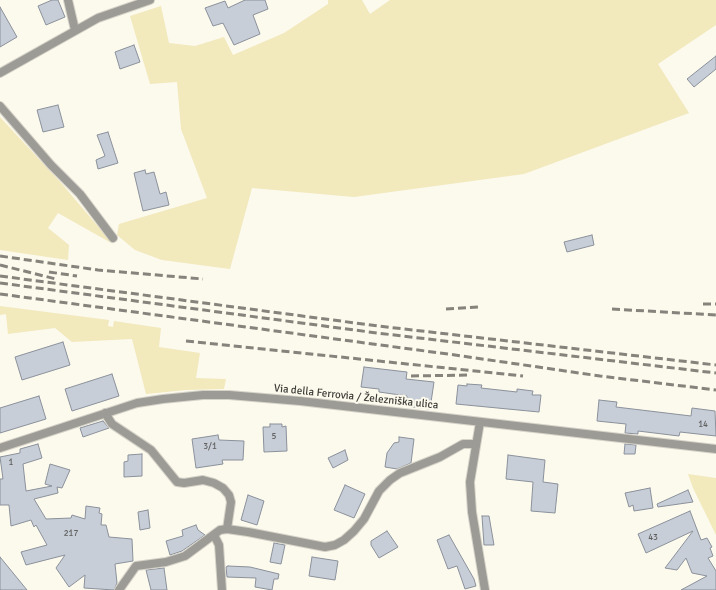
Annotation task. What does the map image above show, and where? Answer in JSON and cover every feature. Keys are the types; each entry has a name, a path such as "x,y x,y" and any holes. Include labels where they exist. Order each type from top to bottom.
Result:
{"street":[{"path":"68,0 75,30"},
{"path":"0,73 75,30 105,16 150,0"},
{"path":"0,106 51,165 80,194 113,238"},
{"name":"Via della Ferrovia / Železniška ulica","path":"0,448 105,413 137,404 163,399 229,396 321,404 716,449"},
{"path":"105,413 112,424 151,450 177,482 184,484 203,480 223,488 229,495 231,502 227,529"},
{"path":"480,422 470,482 472,512 485,590"},
{"path":"119,590 136,566 178,559 195,550 220,530 227,529 325,547 335,545 344,540 354,531 364,519 378,491 390,480 400,473 440,457 463,444 476,444"},
{"path":"214,535 220,557 222,590"}],"shaded area":[{"path":"328,0 362,0 370,14 390,0 716,0 716,25 658,64 689,113 524,174 354,197 252,188 230,269 162,260 135,250 117,235 119,224 207,198 181,129 177,82 150,84 130,16 161,6 169,43 195,46 224,37 233,55 284,33 328,4"},
{"path":"0,117 62,184 113,244 58,213 48,228 69,245 68,260 0,250"},
{"path":"0,306 109,320 108,326 113,327 114,321 161,328 159,347 200,353 196,378 226,379 224,389 186,390 146,394 132,339 72,342 55,328 8,334 6,314 0,315"},
{"path":"688,474 716,478 716,535 693,488"}],"building":[{"path":"52,0 58,0 65,17 46,25 38,6"},
{"path":"245,0 265,0 268,9 253,15 260,34 234,45 223,23 213,26 205,8 225,1 228,8"},
{"path":"0,7 17,37 0,47"},
{"path":"134,45 140,62 120,69 115,52"},
{"path":"716,56 716,69 694,87 687,79"},
{"path":"58,105 64,127 43,132 37,110"},
{"path":"108,132 118,163 98,169 96,160 105,156 97,135"},
{"path":"145,170 146,174 154,172 160,194 166,192 169,205 143,211 134,173"},
{"path":"592,235 594,245 567,252 564,242"},
{"path":"63,342 70,365 22,380 15,357"},
{"path":"364,367 407,372 406,379 434,382 430,409 406,406 407,396 379,392 379,389 361,387"},
{"path":"112,374 119,396 72,411 65,389"},
{"path":"467,384 482,385 481,388 517,392 517,389 533,391 532,395 541,395 539,412 456,404 458,385 467,386"},
{"path":"39,396 46,419 0,433 0,408"},
{"path":"599,400 617,402 616,407 691,416 692,408 715,411 716,436 680,432 679,436 638,431 638,434 625,433 626,424 597,421"},
{"path":"103,421 109,428 83,437 80,428"},
{"path":"270,424 282,424 282,427 286,426 287,451 264,452 263,427 270,427"},
{"path":"218,435 219,440 244,441 243,460 222,460 223,464 196,468 192,439"},
{"path":"399,437 414,439 411,463 397,469 385,467 387,453 394,443 399,442"},
{"path":"38,444 42,458 23,464 26,491 52,486 45,484 50,464 70,470 62,488 57,487 58,493 34,499 46,519 71,518 72,515 85,519 86,506 100,508 99,513 102,514 101,525 106,525 109,537 132,539 133,561 115,564 117,583 114,590 84,588 85,575 69,587 56,568 65,555 26,565 21,552 47,545 36,525 34,527 31,520 11,526 9,505 0,505 0,479 3,479 0,457 20,453 20,449"},
{"path":"625,444 636,445 635,454 624,454"},
{"path":"345,450 348,460 333,468 328,458"},
{"path":"142,454 142,476 124,477 124,462 128,461 128,455"},
{"path":"508,455 545,460 543,482 558,484 555,513 531,511 533,482 506,479"},
{"path":"345,485 365,494 354,518 334,510"},
{"path":"650,488 653,508 634,511 633,505 629,507 625,493"},
{"path":"688,490 693,502 658,507 657,504"},
{"path":"248,495 264,501 257,525 241,520"},
{"path":"148,510 150,528 140,530 138,512"},
{"path":"690,511 701,540 707,538 712,547 710,548 713,556 708,558 716,571 716,590 681,590 707,576 692,573 686,558 677,570 665,568 693,531 646,553 638,534"},
{"path":"482,516 489,516 494,545 484,545"},
{"path":"196,525 198,530 205,535 182,551 170,555 166,541 183,536 182,530"},
{"path":"387,531 398,547 379,558 371,545 371,541"},
{"path":"449,535 474,579 476,586 465,589 457,566 448,569 437,540"},
{"path":"274,543 285,545 281,564 270,562"},
{"path":"0,557 27,590 0,590"},
{"path":"312,557 338,561 335,580 309,576"},
{"path":"226,567 250,567 279,574 278,579 274,579 272,590 255,587 256,578 227,577"},
{"path":"164,568 167,590 151,590 146,570"}],"railway":[{"path":"0,256 98,270 203,279"},
{"path":"0,265 56,279"},
{"path":"49,272 77,276"},
{"path":"0,276 378,326 716,365"},
{"path":"0,283 377,333 716,373"},
{"path":"0,294 600,376 716,390"},
{"path":"703,304 716,304"},
{"path":"446,309 478,307"},
{"path":"612,309 716,315"},
{"path":"186,341 523,376"},
{"path":"411,376 471,375"}]}
